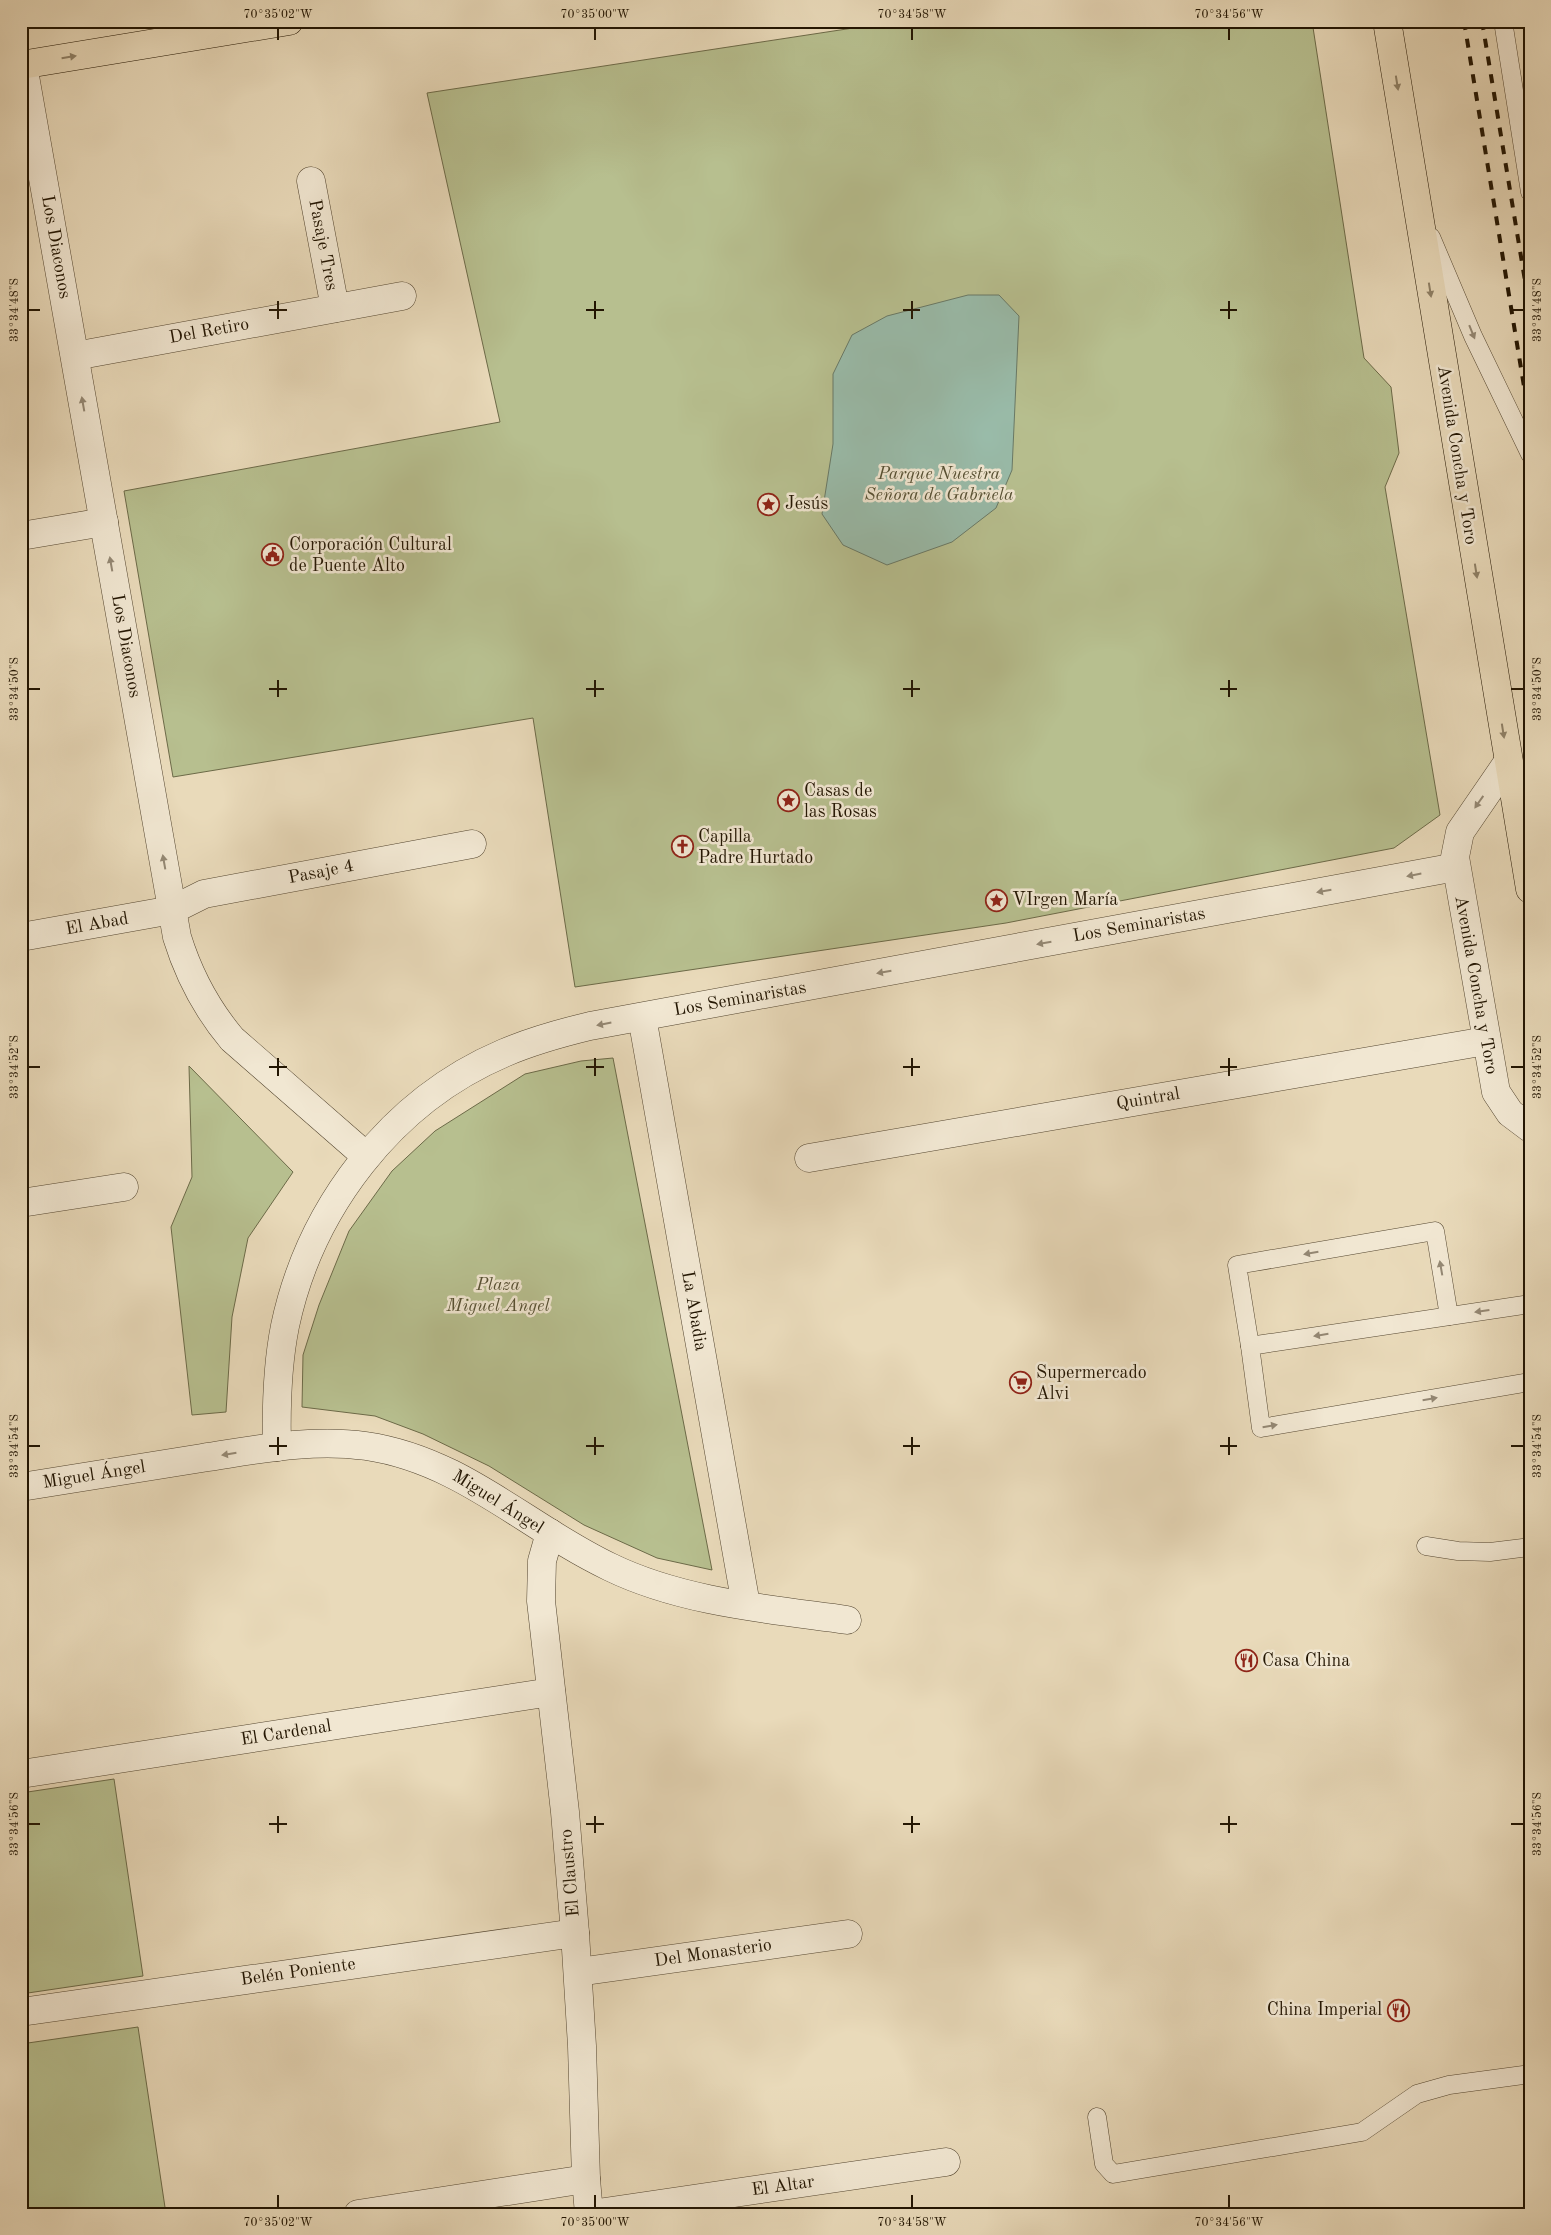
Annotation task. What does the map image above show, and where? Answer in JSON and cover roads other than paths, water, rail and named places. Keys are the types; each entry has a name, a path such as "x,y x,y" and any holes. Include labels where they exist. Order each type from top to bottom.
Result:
{"main road":[{"path":"22,65 290,21"},
{"name":"Avenida Concha y Toro","path":"1385,26 1417,207 1530,889"}],"street":[{"name":"Los Diaconos","path":"22,65 177,937 196,987 214,1017 232,1039 366,1156"},
{"name":"Pasaje Tres","path":"312,181 335,308"},
{"name":"Del Retiro","path":"75,356 402,296"},
{"path":"21,536 104,522"},
{"name":"Avenida Concha y Toro","path":"1508,762 1460,832 1456,846 1456,867 1493,1081 1501,1102 1510,1113 1530,1128"},
{"name":"Pasaje 4","path":"172,910 204,894 472,844"},
{"name":"Los Seminaristas","path":"277,1447 276,1406 285,1326 308,1252 325,1218 344,1186 366,1156 395,1126 427,1098 462,1075 502,1054 545,1037 642,1017 1456,867"},
{"name":"El Abad","path":"21,937 172,910"},
{"name":"La Abadia","path":"642,1017 746,1605"},
{"name":"Quintral","path":"809,1158 1486,1040"},
{"path":"21,1203 124,1187"},
{"name":"Miguel Ángel","path":"21,1487 277,1447 325,1443 366,1446 421,1460 447,1470 475,1484 550,1533 612,1568 645,1581 692,1594 746,1605 847,1620"},
{"name":"El Claustro","path":"550,1533 542,1561 541,1582 565,1812 575,1932 586,2178 590,2214"},
{"name":"El Cardenal","path":"21,1774 551,1692"},
{"name":"Belén Poniente","path":"21,2012 575,1932"},
{"name":"Del Monasterio","path":"578,1972 848,1934"},
{"name":"El Altar","path":"590,2214 946,2162"},
{"path":"358,2214 586,2178"}],"lane":[{"path":"1503,21 1530,192"},
{"path":"1417,207 1473,336 1530,454"},
{"path":"1449,1316 1434,1231 1237,1265 1261,1428 1530,1382"},
{"path":"1250,1346 1530,1304"},
{"path":"1426,1546 1458,1551 1490,1552 1530,1547"},
{"path":"1097,2117 1104,2164 1113,2174 1362,2132 1417,2094 1449,2085 1530,2074"}],"railway":[{"path":"1464,21 1530,423"},
{"path":"1482,21 1530,311"}],"place":[{"name":"Jesús","path":"769,504"},
{"name":"Corporación Cultural de Puente Alto","path":"273,555"},
{"name":"Casas de las Rosas","path":"788,801"},
{"name":"Capilla Padre Hurtado","path":"682,847"},
{"name":"VIrgen María","path":"996,900"},
{"name":"Supermercado Alvi","path":"1020,1383"},
{"name":"Casa China","path":"1246,1661"},
{"name":"China Imperial","path":"1398,2010"}],"park label":[{"name":"Parque Nuestra Señora de Gabriela","path":"939,484"},
{"name":"Plaza Miguel Angel","path":"498,1295"}]}
